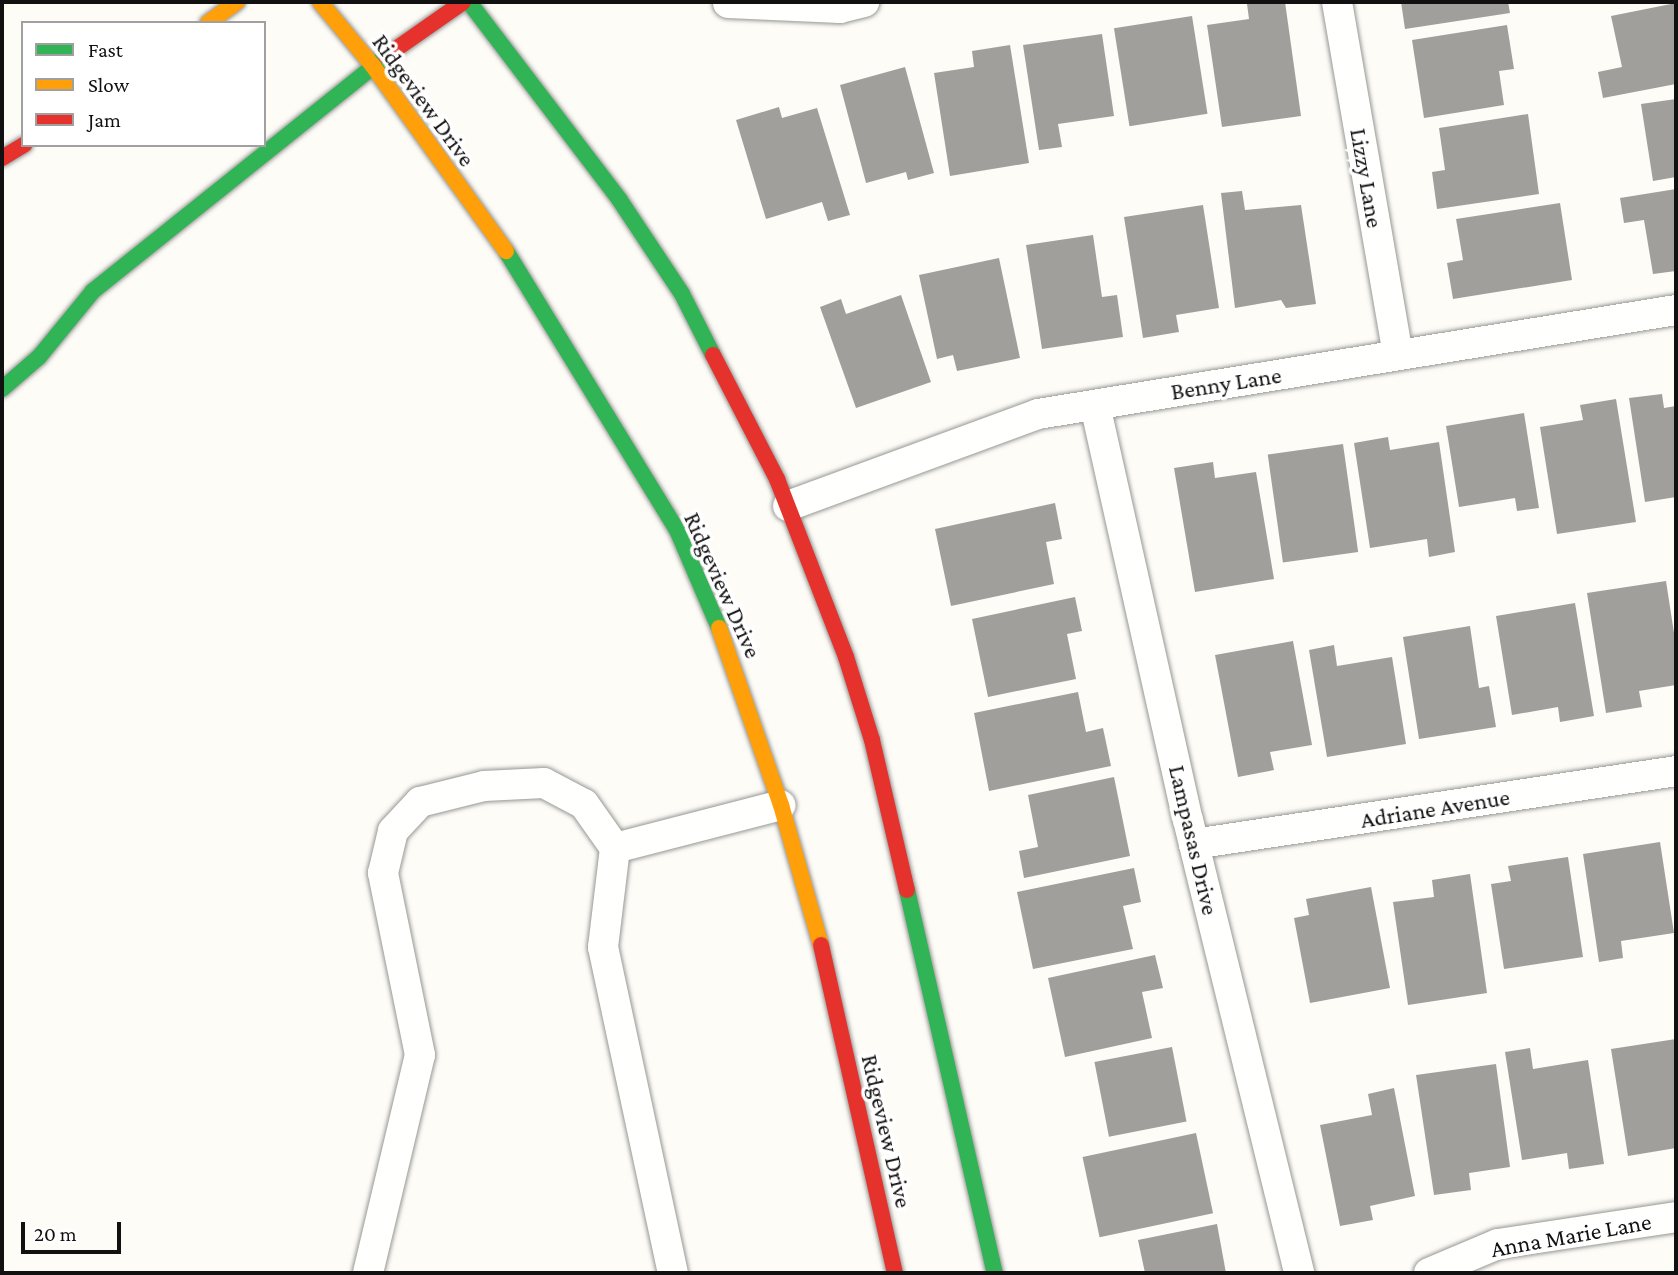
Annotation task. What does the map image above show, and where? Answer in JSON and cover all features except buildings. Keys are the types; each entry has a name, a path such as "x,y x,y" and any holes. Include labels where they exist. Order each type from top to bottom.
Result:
{"main road":[{"path":"211,21 237,2"},
{"name":"Ridgeview Drive","path":"320,2 373,66 531,285 677,530 741,684 781,805 821,947 895,1273"},
{"path":"2,389 39,357 93,291 373,66 463,2"},
{"path":"469,2 611,188 682,294 789,506 846,657 872,740 995,1273"},
{"path":"2,158 21,147"}],"street":[{"path":"728,4 839,8 864,2"},
{"name":"Lizzy Lane","path":"1337,2 1398,355"},
{"name":"Benny Lane","path":"789,506 1038,414 1676,310"},
{"name":"Lampasas Drive","path":"1095,405 1194,844 1299,1273"},
{"name":"Adriane Avenue","path":"1194,844 1676,771"},
{"path":"368,1273 420,1055 383,873 393,831 420,802 484,786 544,783 584,804 615,848 603,947 673,1273"},
{"path":"615,848 781,805"},
{"name":"Anna Marie Lane","path":"1429,1273 1497,1244 1676,1217"}],"traffic: fast":[{"path":"469,2 619,199 682,294 713,355"},
{"path":"2,389 39,357 93,291 386,56"},
{"path":"506,251 677,530 719,628"},
{"path":"907,890 995,1273"}],"traffic: slow":[{"path":"211,21 237,2"},
{"path":"320,2 373,66 506,251"},
{"path":"719,628 781,805 821,945"}],"traffic: jam":[{"path":"386,56 463,2"},
{"path":"2,158 21,147"},
{"path":"713,355 777,479 846,657 872,740 907,890"},
{"path":"821,945 895,1273"}]}
